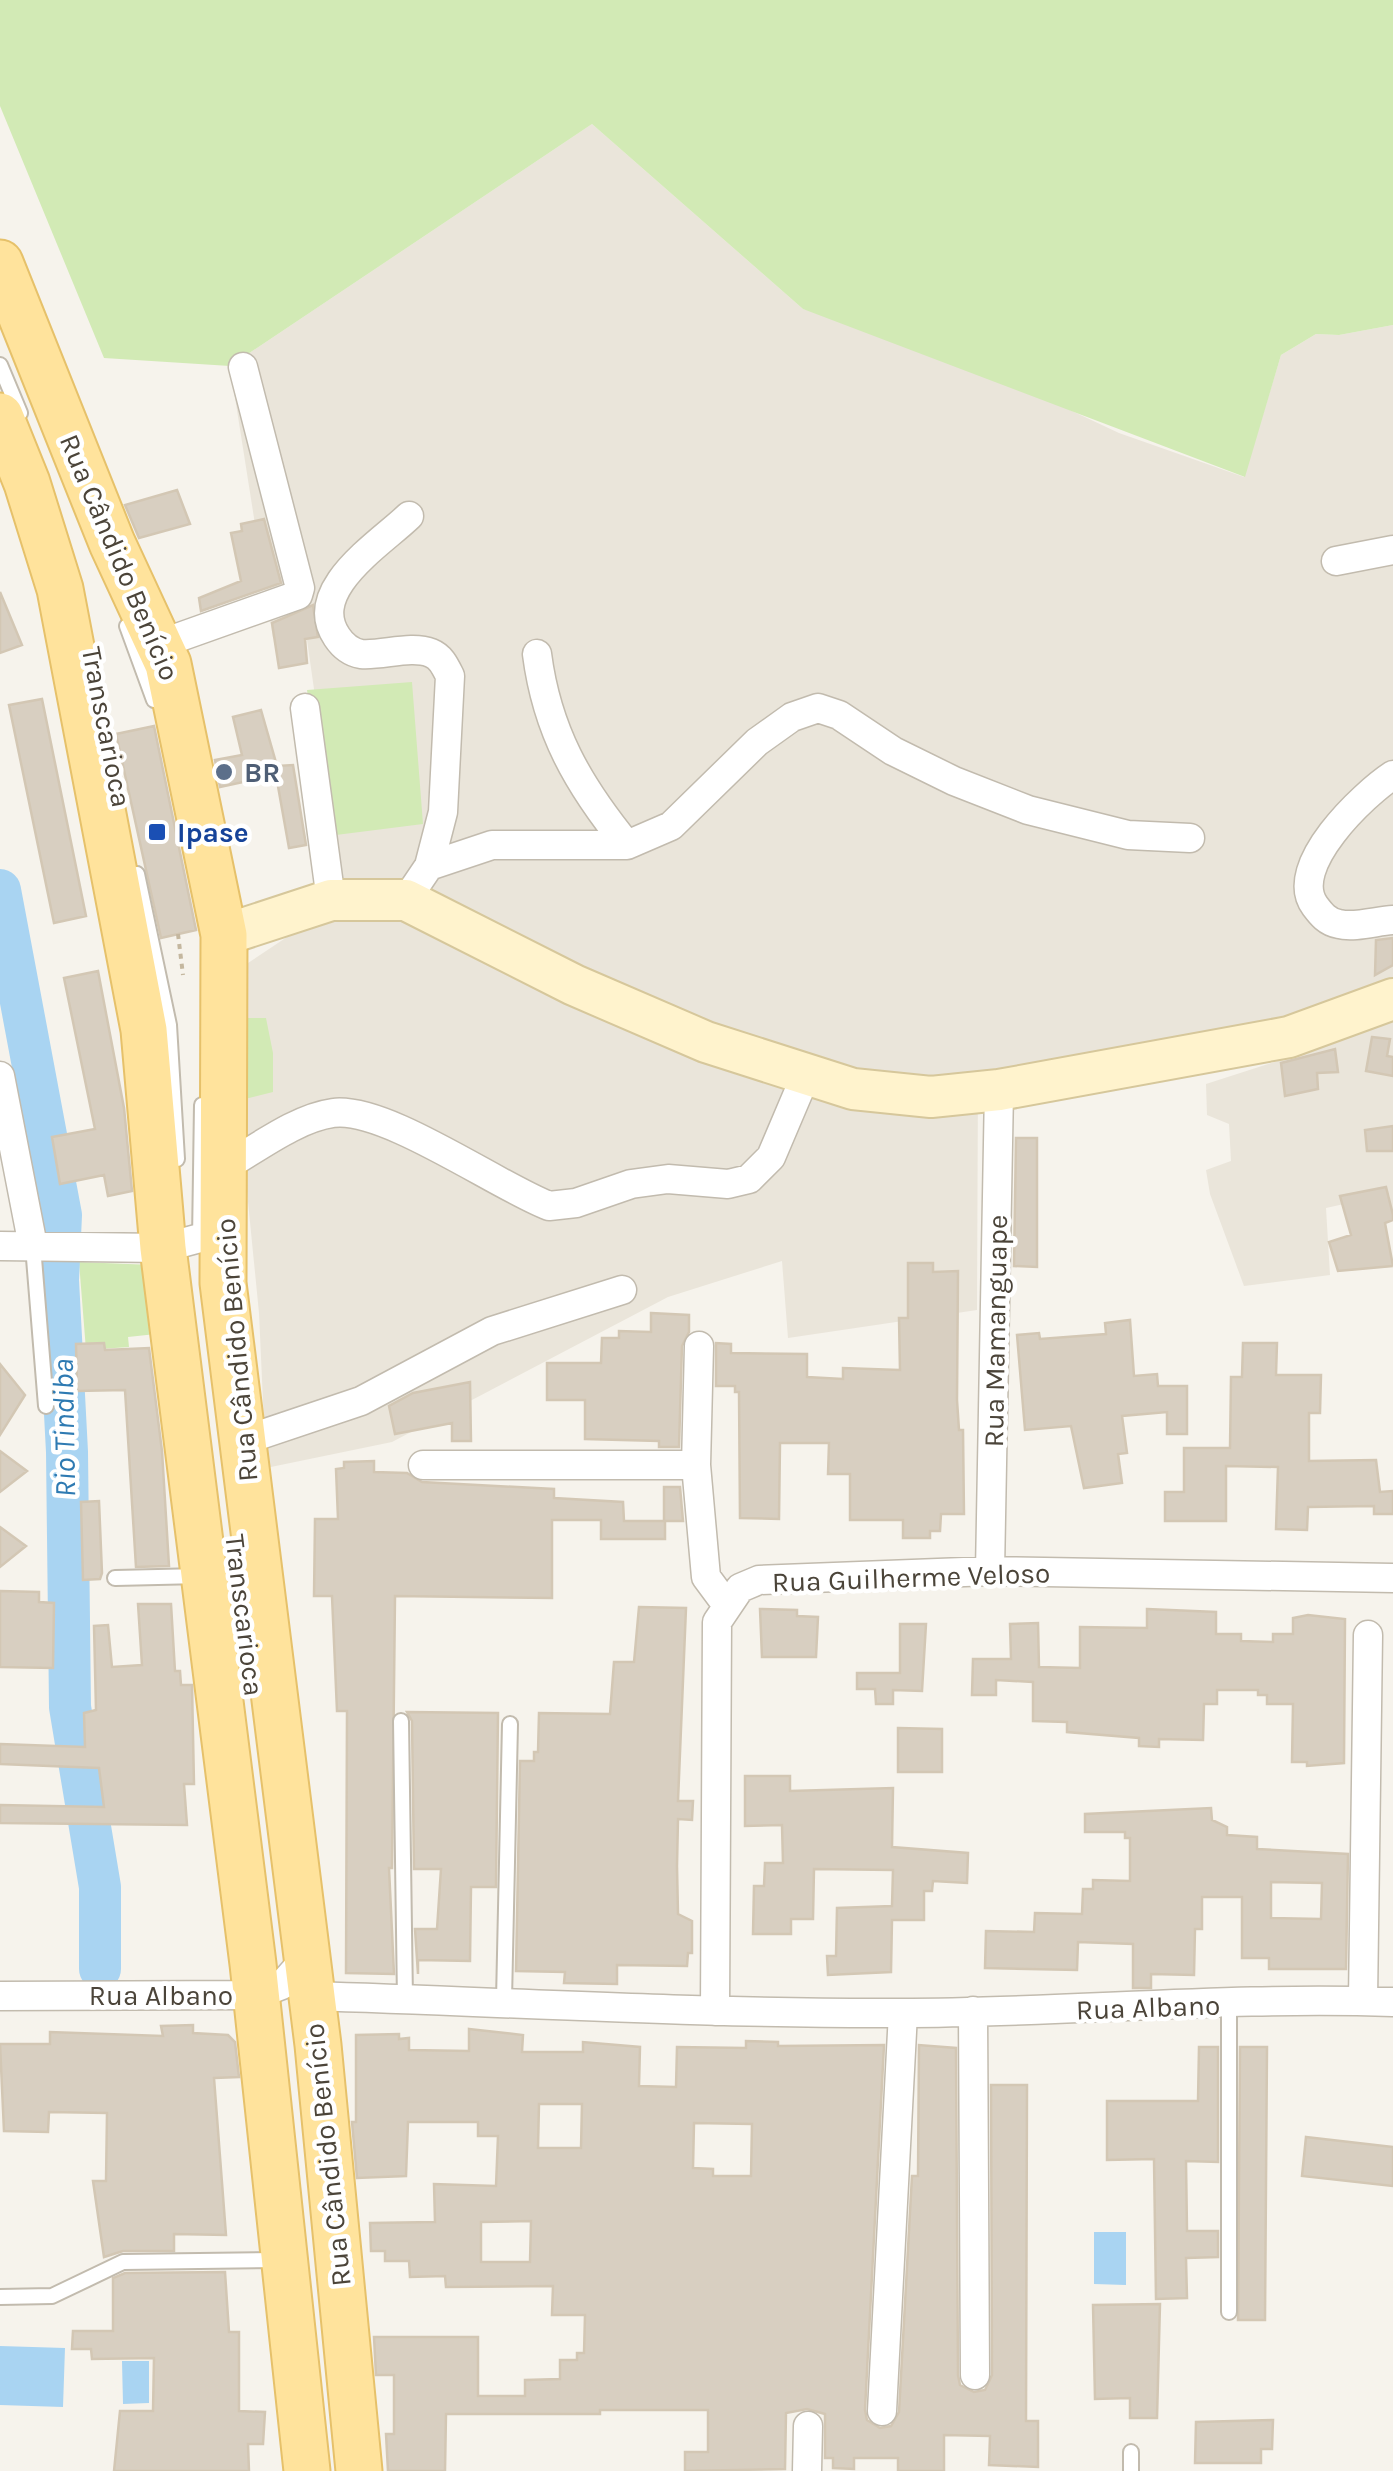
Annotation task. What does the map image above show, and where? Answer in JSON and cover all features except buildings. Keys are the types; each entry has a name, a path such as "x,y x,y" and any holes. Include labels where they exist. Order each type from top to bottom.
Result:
{"main road":[{"name":"Rua Cândido Benício","path":"0,263 112,543 160,644 177,696 215,946 223,1168 190,1242"},
{"name":"Rua Cândido Benício","path":"13,422 64,606 144,1030 190,1242 202,1576 286,1984 359,2471"},
{"name":"Rua Cândido Benício","path":"190,1242 224,1283 242,1441 286,1984 284,2260 306,2471"}],"street":[{"path":"160,644 298,595 300,588 243,366"},
{"path":"406,900 429,866 443,812 450,676 443,661 429,652 358,654 339,640 328,618 332,594 341,580 409,516"},
{"path":"1336,561 1393,550"},
{"path":"537,654 544,706 570,762 627,845"},
{"path":"305,708 331,900"},
{"path":"429,866 492,845 627,845 671,826 757,742 792,717 818,708 840,715 893,751 954,781 1028,810 1128,835 1190,838"},
{"path":"1393,775 1332,829 1311,875 1310,899 1323,917 1340,925 1393,920"},
{"path":"215,946 331,900 406,900 574,985 706,1042 853,1089 931,1096 999,1090 1289,1037 1393,999"},
{"path":"0,1076 8,1155 53,1245"},
{"path":"223,1168 314,1119 349,1113 474,1166 549,1206 668,1180 728,1184 749,1180 772,1157 806,1077"},
{"name":"Rua Mamanguape","path":"990,1571 999,1090"},
{"path":"0,1246 190,1242"},
{"path":"242,1441 361,1401 492,1332 622,1290"},
{"path":"698,1346 696,1465 706,1577 726,1604 718,1622 716,2011"},
{"path":"422,1465 696,1465"},
{"name":"Rua Guilherme Veloso","path":"726,1604 740,1588 760,1580 990,1571 1393,1578"},
{"path":"1364,2001 1368,1634"},
{"name":"Rua Albano","path":"0,1996 286,1984 406,1999 716,2011 903,2013 1393,2002"},
{"path":"973,2012 976,2375"},
{"path":"882,2411 903,2013"},
{"path":"807,2471 808,2426"}],"lane":[{"path":"0,365 13,422"},
{"name":"Transcarioca","path":"121,612 146,672 159,722"},
{"path":"135,866 168,1026 178,1175"},
{"path":"207,1025 215,946"},
{"path":"190,1242 203,1095"},
{"path":"46,1406 53,1245"},
{"name":"Transcarioca","path":"190,1330 233,1671"},
{"path":"115,1578 202,1576"},
{"path":"400,1721 406,1999"},
{"path":"504,2000 510,1724"},
{"path":"1229,2004 1229,2312"},
{"path":"312,2165 344,2471"},
{"path":"0,2298 52,2296 123,2262 284,2260"},
{"path":"1131,2452 1131,2471"}],"path":[{"path":"178,934 184,975"}],"shaded area":[{"path":"592,124 803,309 906,333 1119,433 1244,477 1281,355 1316,334 1339,335 1393,325 1393,1217 1389,1194 1326,1208 1330,1275 1244,1286 1210,1194 1206,1170 1231,1161 1229,1124 1207,1115 1206,1084 1309,1051 1286,1016 978,1076 977,1310 788,1338 782,1261 668,1297 392,1442 266,1468 259,1313 242,1141 239,969 344,899 306,633 273,638 230,366"}],"green space":[{"path":"0,0 1393,0 1393,325 1339,335 1316,334 1281,355 1245,477 803,309 592,124 230,366 104,358 0,106"},
{"path":"412,682 423,824 328,836 307,690"},
{"path":"240,1018 266,1018 273,1053 273,1092 241,1100"},
{"path":"79,1262 153,1265 156,1334 128,1337 129,1347 86,1350"}],"water":[{"path":"1094,2232 1126,2232 1126,2285 1094,2284"},
{"path":"0,2346 65,2348 63,2407 0,2405"},
{"path":"122,2361 149,2361 149,2403 123,2404"}],"waterway":[{"name":"Rio Tindiba","path":"0,890 61,1215 58,1280 67,1452 70,1707 100,1887 100,1969"}],"place":[{"name":"BR","path":"224,772"},
{"name":"Ipase","path":"157,832"}]}
